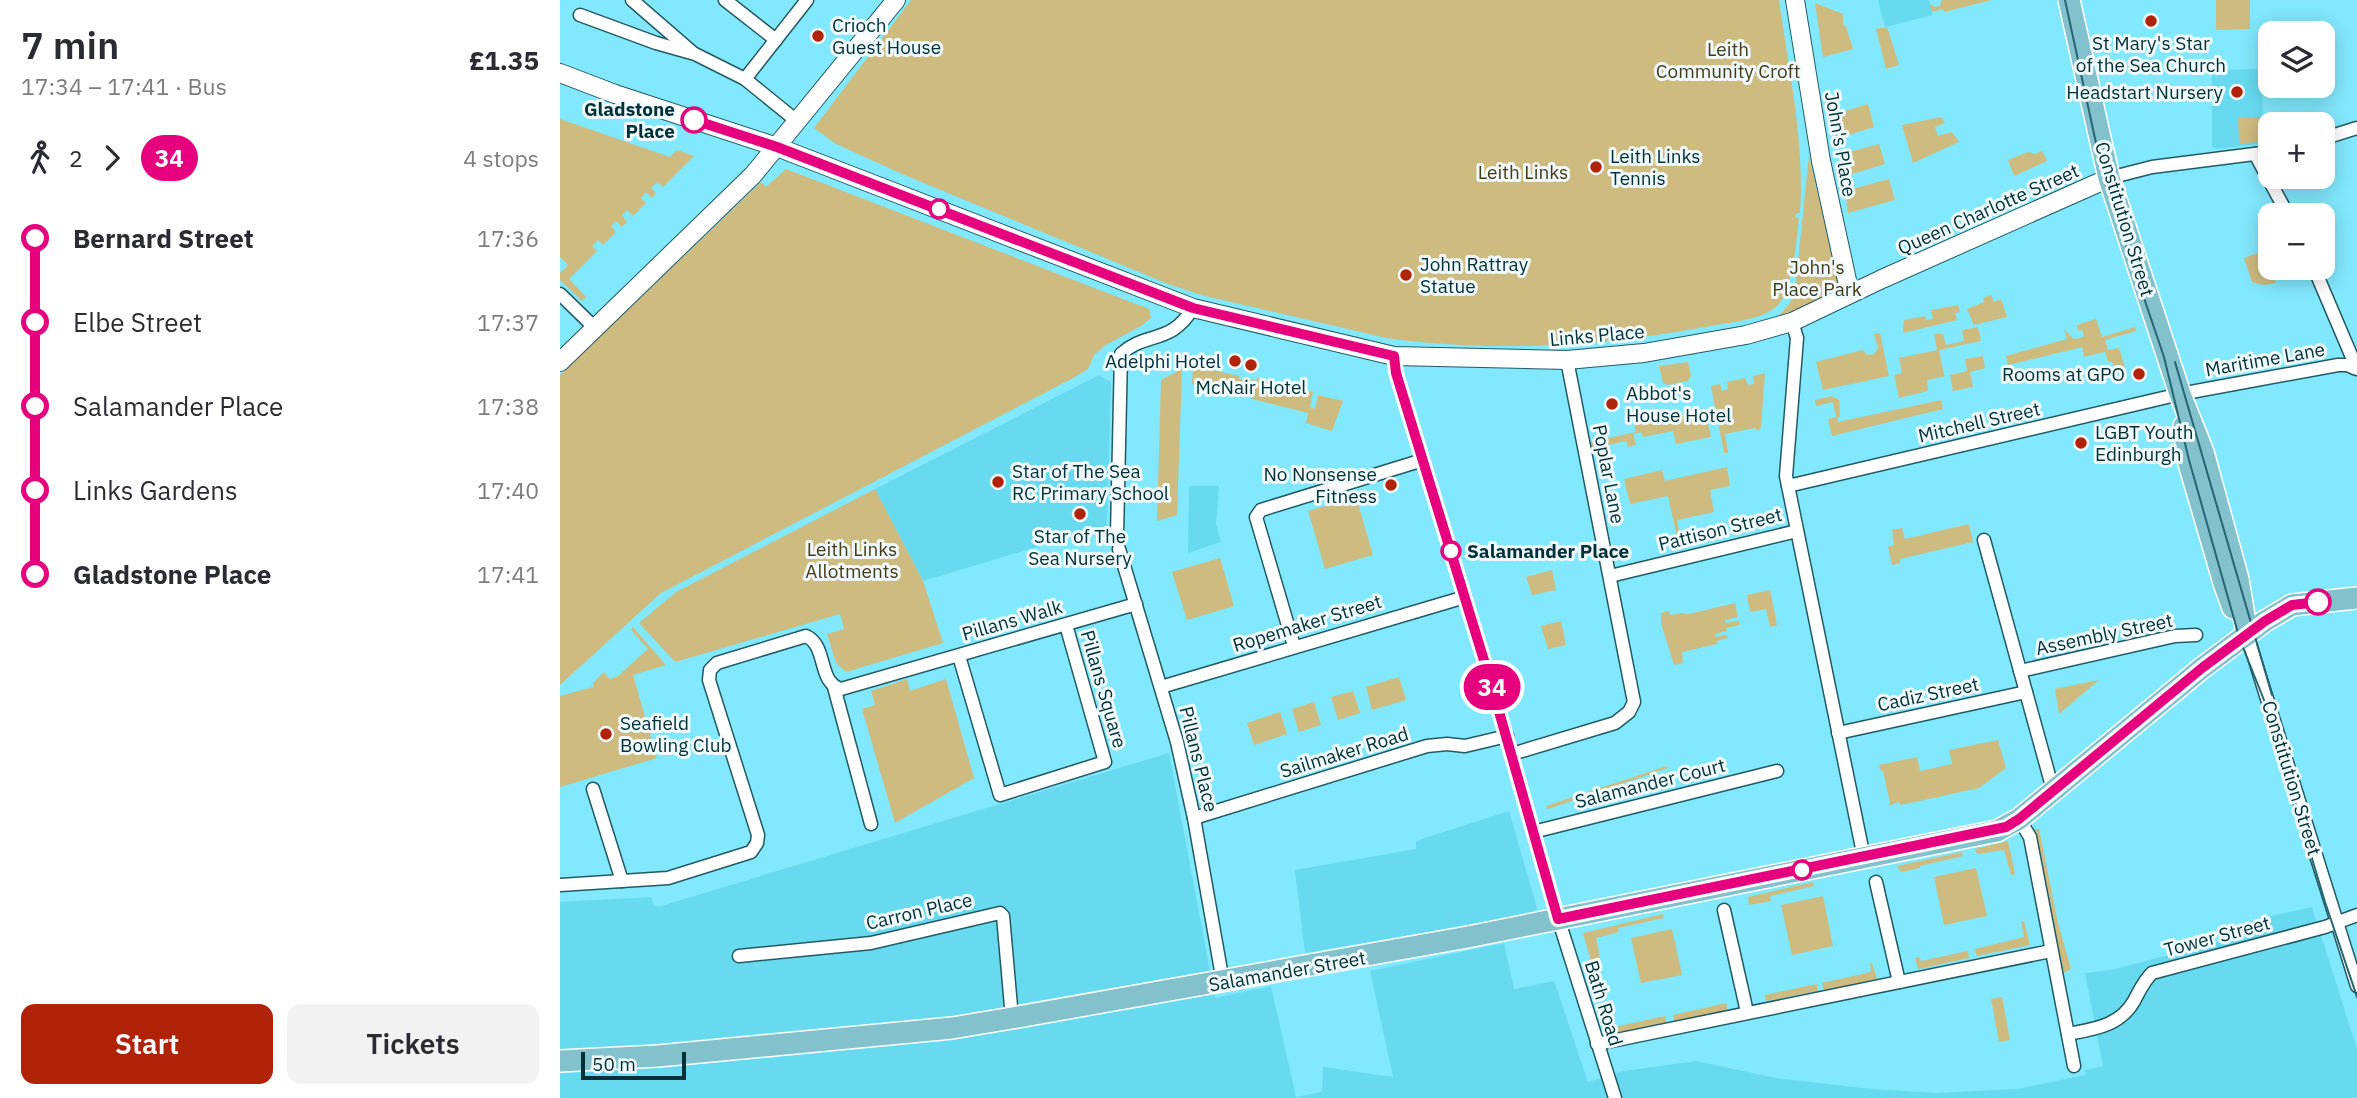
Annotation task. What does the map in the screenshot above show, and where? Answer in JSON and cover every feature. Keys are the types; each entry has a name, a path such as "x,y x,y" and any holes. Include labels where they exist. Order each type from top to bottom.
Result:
{"main road":[{"name":"Constitution Street","path":"2069,0 2109,178 2180,394 2188,460 2225,586 2247,635"},
{"path":"2012,823 2247,635 2292,605 2357,598"},
{"name":"Salamander Street","path":"560,1061 658,1056 952,1028 1223,982 1558,919 1864,858 2012,823"}],"street":[{"path":"632,0 695,54"},
{"path":"725,0 776,40"},
{"path":"745,79 807,0"},
{"path":"560,362 741,188 897,0"},
{"name":"John's Place","path":"1795,0 1821,161 1850,294"},
{"path":"580,15 656,43 695,54 745,79 798,122"},
{"name":"Links Place","path":"560,73 615,94 777,147 1193,308 1387,355 1418,358 1567,360 1644,353 1717,341 1792,322 1813,312"},
{"path":"2335,135 2357,128"},
{"name":"Queen Charlotte Street","path":"1813,312 2109,178 2152,167 2258,154"},
{"path":"2255,155 2281,203"},
{"path":"2319,280 2356,368"},
{"path":"560,294 595,328"},
{"path":"1117,535 1121,354 1179,327 1193,308"},
{"path":"1792,322 1797,338 1786,469 1788,486 1864,858"},
{"path":"1387,355 1396,373 1465,597 1558,919"},
{"name":"Poplar Lane","path":"1512,754 1615,723 1632,708 1635,696 1567,360"},
{"name":"Maritime Lane","path":"2180,394 2338,365 2356,368"},
{"name":"Mitchell Street","path":"1788,486 2180,394"},
{"path":"1294,646 1256,517 1261,510 1423,460"},
{"name":"Pattison Street","path":"1610,576 1797,531"},
{"name":"Assembly Street","path":"1984,540 2053,790"},
{"name":"Pillans Place","path":"1119,550 1177,742 1194,818 1223,982"},
{"name":"Ropemaker Street","path":"1161,687 1465,597"},
{"name":"Pillans Walk","path":"834,687 841,689 899,674 1136,604"},
{"name":"Pillans Square","path":"959,656 1000,794 1105,762 1066,625"},
{"name":"Assembly Street","path":"2020,671 2175,636 2196,635"},
{"name":"Constitution Street","path":"2247,635 2357,986"},
{"path":"560,885 668,878 751,852 757,844 758,835 709,680 710,670 717,663 806,636 816,645 828,680 834,687 871,824"},
{"name":"Cadiz Street","path":"1838,733 2026,692"},
{"name":"Sailmaker Road","path":"1194,818 1427,746 1465,746 1507,736"},
{"name":"Salamander Court","path":"1533,832 1777,771"},
{"path":"593,789 622,881"},
{"path":"2012,823 2030,837 2074,1066"},
{"path":"1877,882 1899,982"},
{"path":"1724,910 1747,1013"},
{"name":"Carron Place","path":"739,956 871,943 1000,913 1003,916 1012,1018"},
{"name":"Tower Street","path":"2068,1034 2095,1029 2117,1020 2127,1012 2144,981 2152,974 2357,915"},
{"name":"Bath Road","path":"1558,919 1615,1098"},
{"path":"1597,1044 2051,951"}],"shaded area":[{"path":"1878,0 1929,0 1933,15 1885,27"},
{"name":"Headstart Nursery","path":"2258,69 2258,98 2263,98 2263,112 2258,112 2258,144 2216,149 2212,146 2212,70"},
{"name":"Star of The Sea RC Primary School","path":"1099,375 1111,382 1107,526 923,581 875,489"},
{"path":"1189,486 1219,486 1216,524 1221,542 1188,553"},
{"path":"1169,753 1215,998 1271,986 1296,1097 1322,1092 1323,1067 1393,1077 1370,971 1504,943 1514,989 1554,981 1588,1082 1624,1071 1696,1061 1776,1078 1872,1089 1935,1093 2017,1089 2085,1075 2085,1070 2103,1066 2085,973 2112,970 2248,934 2245,922 2312,907 2357,1049 2357,1098 560,1098 560,902 651,897 654,906 661,906"},
{"path":"1509,811 1537,908 1534,914 1305,953 1295,870 1416,849 1416,841"}],"green space":[{"name":"Leith Links","path":"911,0 1779,0 1800,161 1800,213 1795,217 1799,218 1790,278 1777,306 1746,320 1671,333 1549,345 1467,345 1386,338 1205,296 1168,284 902,174 836,144 814,128"},
{"path":"1942,0 1992,0 1944,12 1943,9 1932,12 1930,4 1940,6"},
{"path":"2216,0 2250,0 2250,29 2216,30"},
{"path":"1815,3 1843,14 1843,25 1846,26 1853,49 1823,57"},
{"path":"1887,27 1899,65 1886,69 1876,29"},
{"path":"1868,104 1874,127 1836,139 1832,115"},
{"path":"1941,117 1945,123 1935,127 1938,136 1952,132 1959,142 1913,163 1902,125"},
{"path":"2238,117 2258,117 2258,142 2239,144"},
{"path":"560,119 670,157 677,150 694,156 663,187 657,182 651,188 656,193 652,198 646,192 641,198 646,203 633,216 627,210 622,215 627,222 622,227 616,221 611,226 616,232 603,245 598,240 592,246 597,251 569,279 586,297 582,301 560,280 560,273 568,265 560,257"},
{"path":"1879,144 1885,164 1843,177 1839,155"},
{"path":"2042,151 2047,161 2014,176 2008,160 2028,152 2035,154"},
{"name":"John's Place Park","path":"1809,155 1840,291 1777,318 1790,303 1795,291"},
{"path":"786,169 1149,309 1151,318 1106,345 1094,355 1088,369 1075,377 661,593 560,685 560,375 761,182 766,187"},
{"path":"1889,179 1895,200 1848,213 1845,191"},
{"path":"2258,253 2258,280 2275,280 2276,283 2263,285 2252,282 2244,258"},
{"path":"1991,295 1994,302 2001,299 2007,317 1974,325 1967,309 1984,302 1983,298"},
{"path":"1958,305 1960,312 1955,313 1957,320 1903,333 1904,320 1925,316 1926,320 1933,319 1931,310"},
{"path":"2096,319 2102,337 2135,327 2136,331 2105,340 2108,350 2119,348 2125,368 2115,370 2112,362 2108,362 2105,352 2084,357 2082,347 2008,365 2006,356 2067,339 2064,329 2074,339 2084,337 2082,330 2078,331 2077,325"},
{"path":"1978,327 1981,341 1939,350 1946,376 1927,380 1928,391 1899,398 1894,375 1902,373 1899,358 1937,350 1934,334 1943,334 1946,345 1964,341 1962,330"},
{"path":"1880,333 1889,376 1823,390 1816,362 1863,350 1867,355 1874,354 1878,348 1874,334"},
{"path":"1983,356 1985,368 1970,372 1973,387 1953,391 1950,375 1967,371 1965,359"},
{"path":"1688,362 1691,376 1688,381 1668,385 1663,383 1659,366"},
{"path":"1193,368 1239,376 1239,379 1246,381 1247,378 1256,381 1257,378 1313,392 1310,407 1315,409 1318,395 1343,401 1332,431 1306,423 1308,413 1252,399 1252,396 1192,384"},
{"path":"1182,369 1177,515 1157,521 1161,380"},
{"path":"1765,373 1761,427 1758,431 1755,428 1725,434 1728,453 1724,453 1711,386 1720,384 1722,391 1728,389 1727,382 1745,378 1748,385 1754,384 1753,376"},
{"path":"1832,396 1839,400 1838,422 1941,400 1943,409 1832,436 1828,419 1836,417 1833,402 1816,406 1815,400"},
{"path":"1705,411 1711,437 1676,444 1673,431 1643,437 1641,432 1633,434 1636,445 1628,447 1626,441 1591,449 1590,442 1636,432 1633,418 1650,414 1653,423"},
{"path":"1727,467 1730,486 1710,490 1714,512 1677,520 1682,545 1679,546 1668,496 1630,504 1624,479 1662,470 1665,481"},
{"name":"Leith Links Allotments","path":"875,489 923,581 943,643 846,672 836,663 827,634 844,629 840,614 675,662 639,623 676,592"},
{"path":"1356,497 1373,555 1325,569 1308,511"},
{"path":"1969,524 1973,542 1900,559 1900,563 1892,565 1888,547 1894,545 1892,530 1902,528 1905,539"},
{"path":"1220,558 1234,606 1187,620 1172,572"},
{"path":"1552,570 1556,590 1532,595 1526,577"},
{"path":"1770,590 1777,625 1770,627 1766,609 1750,612 1747,595"},
{"path":"1735,603 1738,617 1725,620 1725,623 1739,621 1740,625 1715,634 1716,637 1727,635 1728,638 1717,641 1717,644 1682,652 1683,663 1674,665 1661,623 1661,613 1669,611 1670,615 1689,614"},
{"path":"1561,621 1566,645 1548,649 1541,626"},
{"name":"Seafield Bowling Club","path":"633,627 666,665 633,675 657,758 560,787 560,696 593,687 593,683 604,672 610,679 618,676 648,649 631,630"},
{"path":"1399,677 1406,700 1372,710 1366,687"},
{"path":"907,679 910,691 946,679 974,778 895,823 862,709 875,705 871,691"},
{"path":"2099,680 2059,714 2055,689"},
{"path":"1353,691 1360,713 1338,720 1331,697"},
{"path":"1314,702 1321,725 1299,732 1292,709"},
{"path":"1280,712 1287,734 1254,745 1247,723"},
{"path":"1998,740 2006,768 1979,788 1901,805 1898,802 1889,806 1883,771 1879,765 1917,757 1920,771 1952,764 1949,750"},
{"path":"1667,766 1668,768 1548,809 1546,806"},
{"path":"2034,829 2039,829 2058,923 2071,969 2063,973"},
{"path":"2008,841 2015,874 2011,875 2004,850 1977,854 1975,849"},
{"path":"1962,852 1963,856 1920,868 1901,872 1897,866"},
{"path":"1976,868 1987,916 1944,925 1934,877"},
{"path":"1813,882 1814,886 1770,896 1771,901 1749,905 1748,897"},
{"path":"1823,896 1833,946 1792,955 1781,905"},
{"path":"1663,914 1664,918 1618,928 1619,932 1596,938 1601,963 1592,965 1583,933"},
{"path":"2024,921 2030,945 1977,956 1975,949 2024,937 2021,922"},
{"path":"1672,929 1682,975 1641,983 1631,938"},
{"path":"1968,951 1969,958 1918,969 1915,958 1919,957 1921,961"},
{"path":"1872,963 1877,979 1824,991 1822,983 1871,972"},
{"path":"1817,984 1818,991 1766,1001 1765,995"},
{"path":"2002,997 2010,1040 1999,1042 1991,999"},
{"path":"1726,1003 1728,1012 1675,1023 1673,1015"},
{"path":"1611,1013 1615,1027 1665,1016 1667,1026 1610,1036 1604,1015"}],"tram line":[{"path":"2065,0 2104,180 2164,357 2189,460 2240,640 2266,705 2325,902 2357,997"},
{"path":"2175,362 2272,695"}],"bus line":[{"name":"34","path":"694,120 777,147 1193,308 1394,356 1396,373 1512,754 1558,919 1997,831 2019,819 2202,668 2265,621 2292,605 2318,602"}],"place":[{"name":"St Mary's Star of the Sea Church","path":"2151,21"},
{"name":"Crioch Guest House","path":"818,36"},
{"name":"Headstart Nursery","path":"2237,92"},
{"name":"Gladstone Place","path":"694,120"},
{"name":"Leith Links Tennis","path":"1596,167"},
{"name":"John Rattray Statue","path":"1406,275"},
{"name":"Adelphi Hotel","path":"1235,361"},
{"name":"McNair Hotel","path":"1251,365"},
{"name":"Rooms at GPO","path":"2139,374"},
{"name":"Abbot's House Hotel","path":"1612,404"},
{"name":"LGBT Youth Edinburgh","path":"2081,443"},
{"name":"Star of The Sea RC Primary School","path":"998,482"},
{"name":"No Nonsense Fitness","path":"1391,485"},
{"name":"Star of The Sea Nursery","path":"1080,514"},
{"name":"Salamander Place","path":"1451,551"},
{"name":"Seafield Bowling Club","path":"606,734"}],"park label":[{"name":"Leith Community Croft","path":"1728,60"}]}
